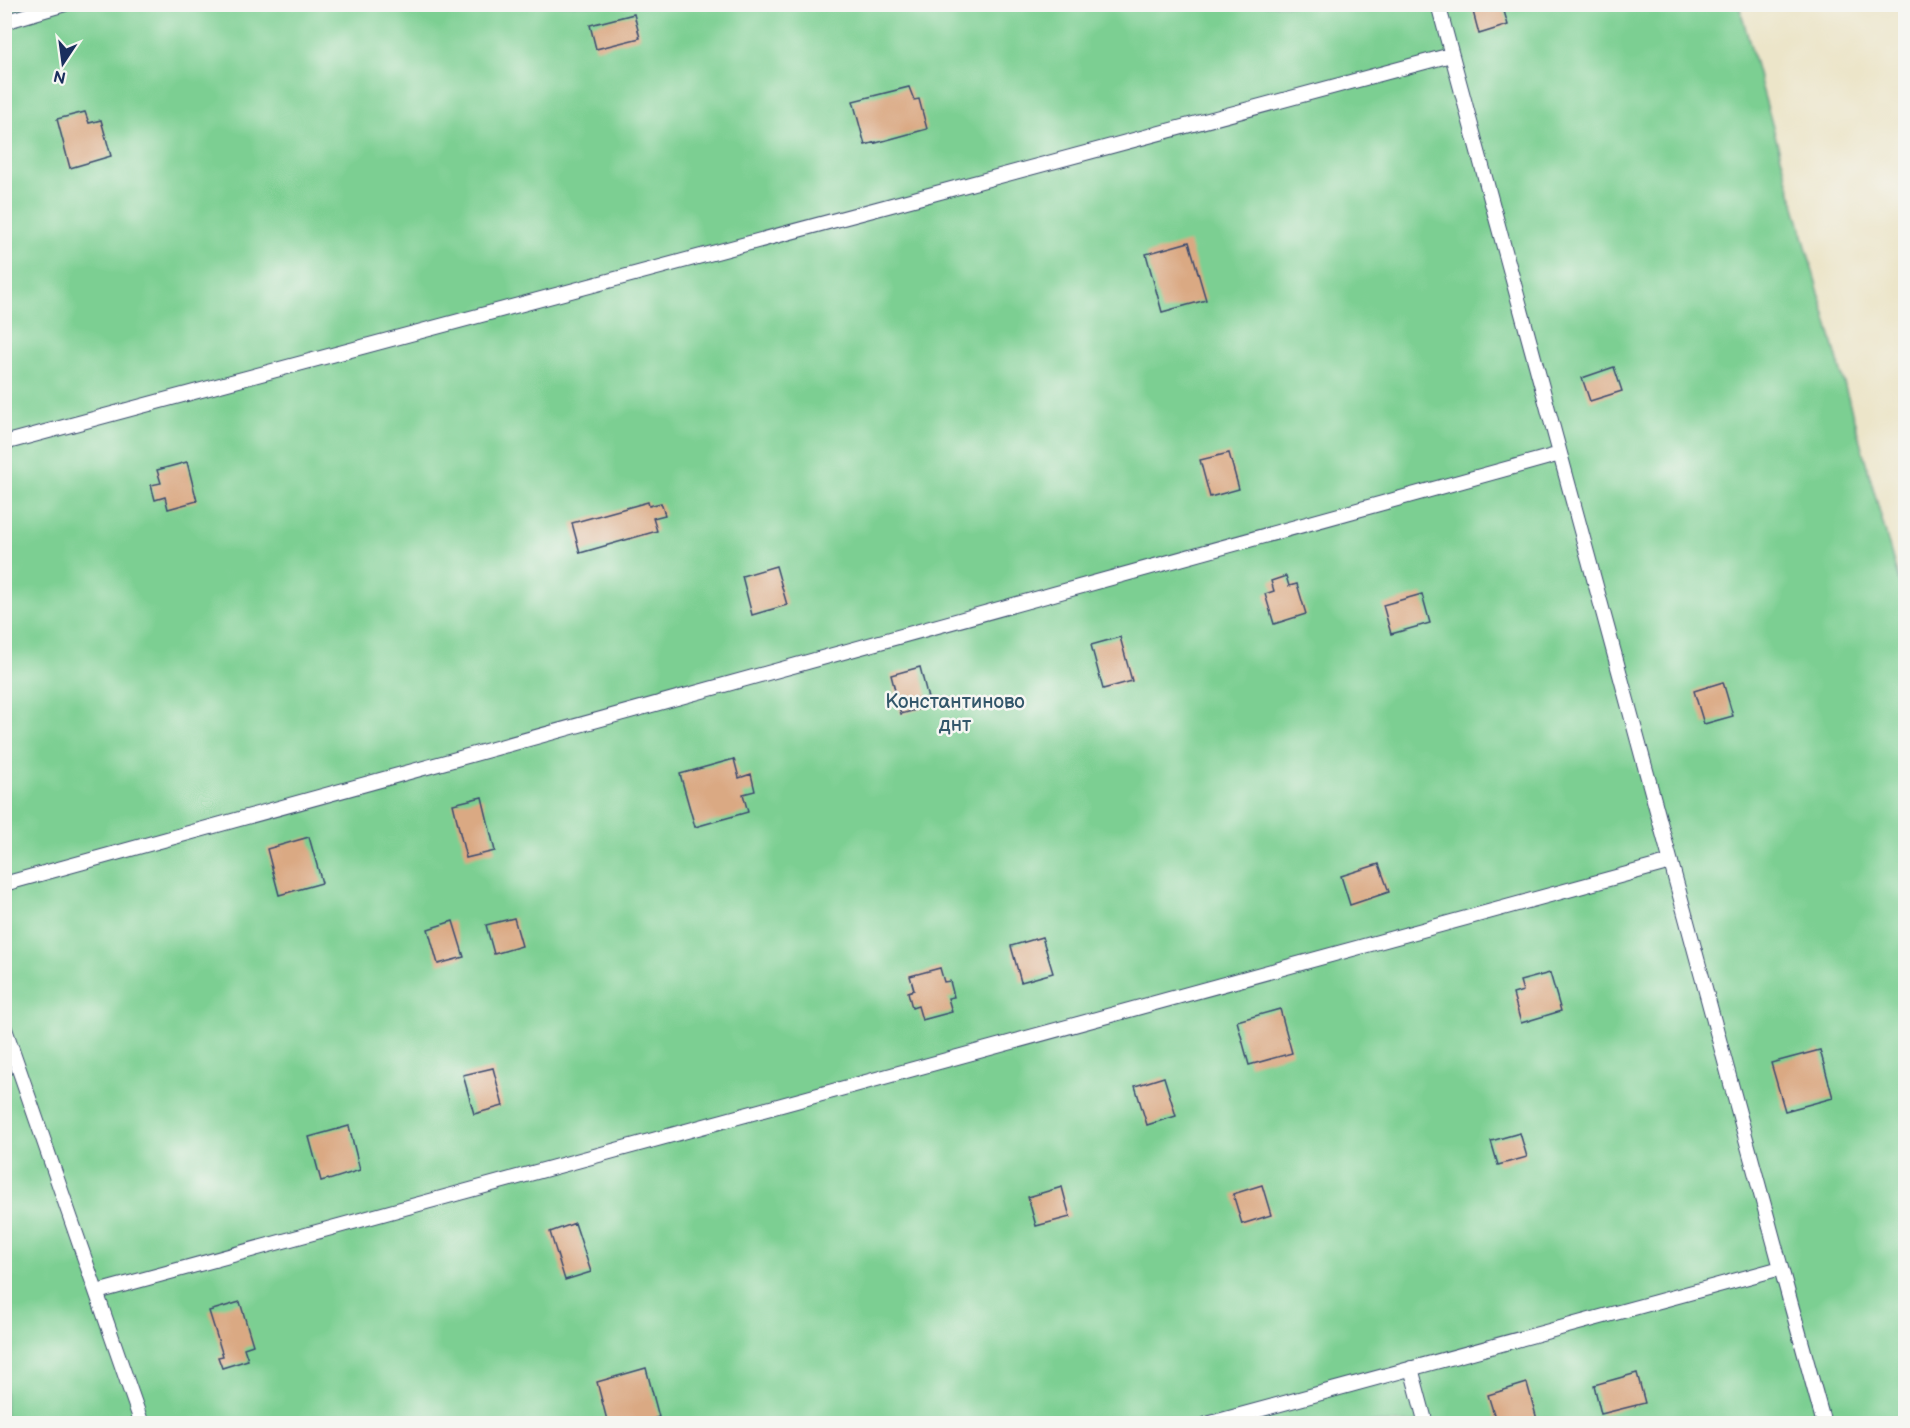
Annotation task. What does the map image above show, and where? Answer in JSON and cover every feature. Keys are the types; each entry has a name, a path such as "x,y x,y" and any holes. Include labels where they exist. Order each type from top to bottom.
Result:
{"lane":[{"path":"4,22 65,4"},
{"path":"1438,4 1824,1424"},
{"path":"4,443 1451,55"},
{"path":"4,884 1560,454"},
{"path":"97,1292 1671,862"},
{"path":"4,1026 142,1424"},
{"path":"1207,1424 1781,1268"},
{"path":"1411,1368 1426,1424"}],"green space":[{"name":"Константиново днт","path":"5,5 1739,5 1905,603 1905,1423 5,1424"}],"building":[{"path":"1471,4 1502,4 1508,25 1479,34"},
{"path":"634,14 640,38 596,49 590,25"},
{"path":"909,87 914,100 919,99 927,129 865,145 853,101"},
{"path":"85,112 89,123 101,120 111,156 70,168 57,119"},
{"path":"1189,242 1206,300 1162,312 1146,254"},
{"path":"1614,367 1622,391 1590,401 1582,378"},
{"path":"1229,453 1239,489 1210,497 1200,460"},
{"path":"187,462 197,501 168,509 165,497 155,500 151,485 161,483 157,470"},
{"path":"648,502 649,506 661,503 665,515 653,518 657,531 580,553 572,523"},
{"path":"776,566 787,605 752,615 742,576"},
{"path":"1286,576 1289,586 1297,584 1306,614 1274,624 1265,594 1274,591 1271,581"},
{"path":"1422,594 1430,623 1391,634 1383,605"},
{"path":"1120,637 1132,681 1103,689 1091,645"},
{"path":"920,667 930,706 901,714 891,675"},
{"path":"1723,682 1733,716 1704,724 1694,691"},
{"path":"734,759 739,778 751,774 755,791 743,794 748,812 695,827 680,774"},
{"path":"482,797 495,851 466,858 453,804"},
{"path":"309,837 322,883 279,895 267,849"},
{"path":"1379,864 1389,892 1350,905 1341,876"},
{"path":"514,918 522,946 494,954 486,925"},
{"path":"453,921 464,957 438,964 428,929"},
{"path":"1042,937 1053,973 1021,982 1011,946"},
{"path":"940,968 944,982 950,981 954,997 948,998 952,1012 922,1020 918,1006 912,1008 908,992 914,990 910,976"},
{"path":"1550,973 1561,1011 1521,1023 1513,994 1523,991 1520,981"},
{"path":"1280,1009 1292,1053 1249,1065 1237,1021"},
{"path":"1820,1050 1833,1098 1785,1111 1771,1063"},
{"path":"493,1068 503,1106 474,1114 463,1075"},
{"path":"1164,1077 1176,1116 1147,1125 1135,1086"},
{"path":"349,1126 360,1170 321,1181 309,1137"},
{"path":"1520,1133 1527,1157 1498,1165 1491,1141"},
{"path":"1262,1185 1271,1215 1242,1224 1233,1194"},
{"path":"1062,1187 1070,1217 1036,1226 1028,1197"},
{"path":"575,1223 591,1272 565,1280 550,1232"},
{"path":"240,1302 253,1345 244,1348 248,1360 222,1368 218,1357 223,1356 209,1311"},
{"path":"646,1368 659,1417 637,1424 608,1424 597,1382"},
{"path":"1637,1373 1645,1403 1601,1414 1594,1385"},
{"path":"1527,1383 1538,1423 1497,1424 1488,1395"}]}
